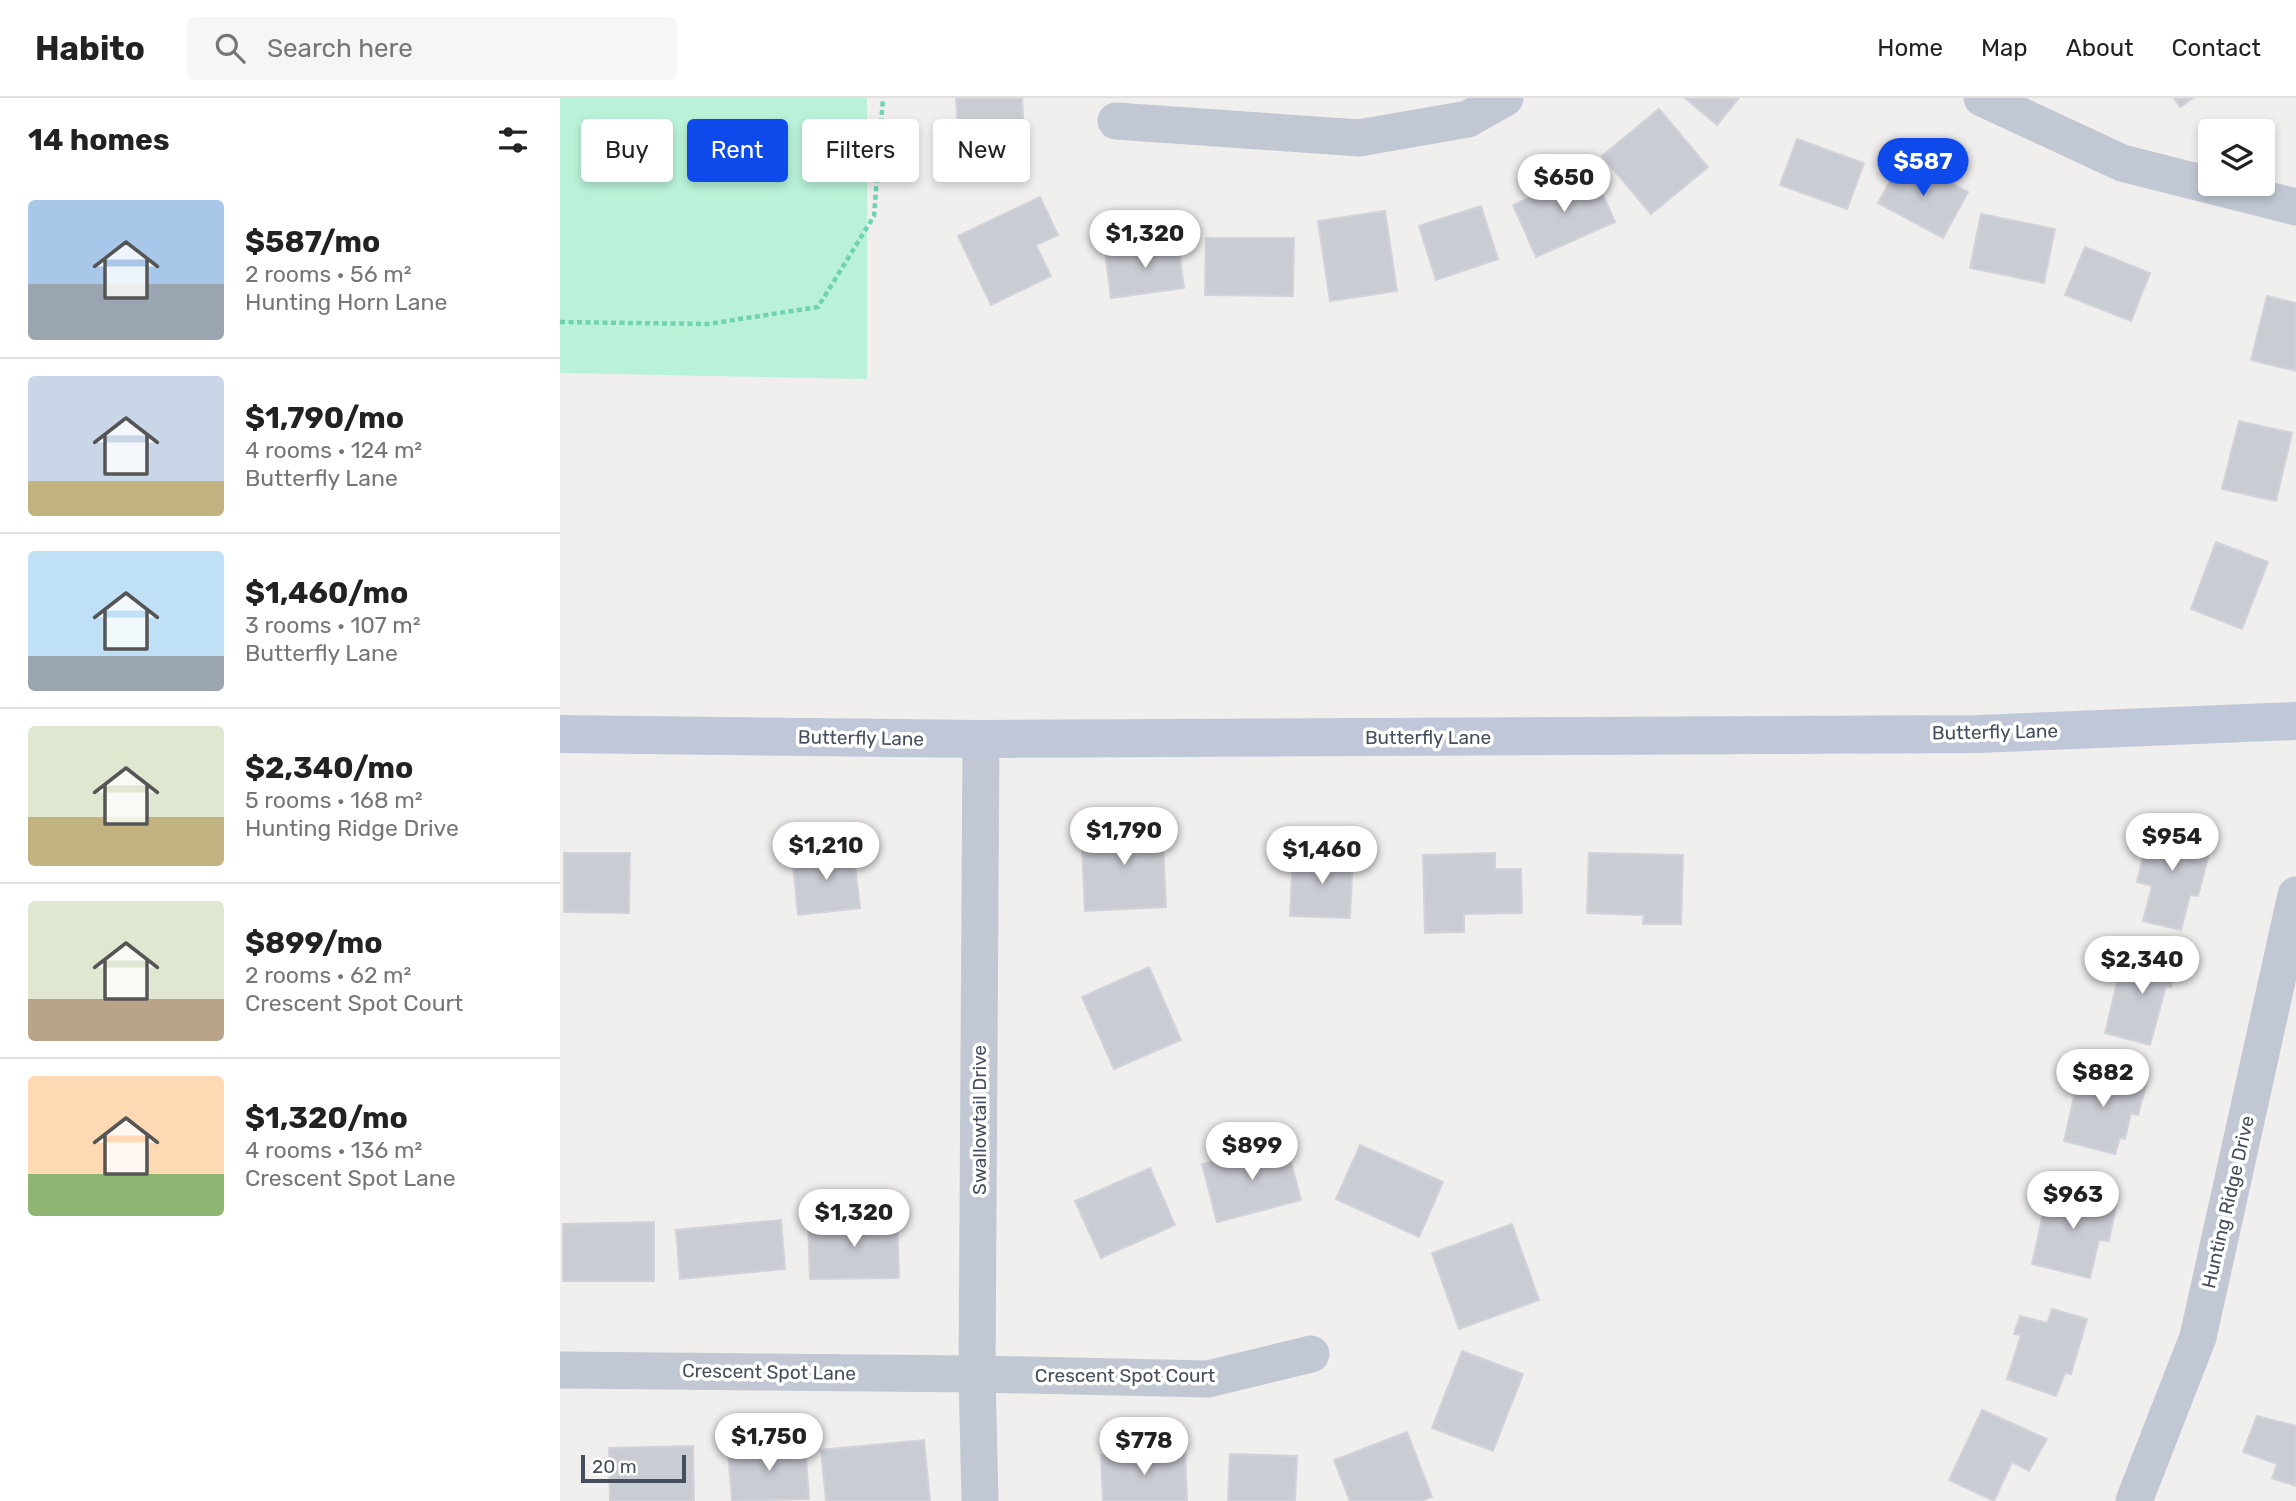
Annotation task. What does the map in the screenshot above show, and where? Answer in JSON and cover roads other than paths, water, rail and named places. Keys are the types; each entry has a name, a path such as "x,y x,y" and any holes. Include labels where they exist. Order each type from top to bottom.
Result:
{"street":[{"path":"1116,121 1359,138 1468,119 1505,98"},
{"path":"1982,98 2122,163 2296,207"},
{"name":"Butterfly Lane","path":"560,734 981,739 1978,733 2296,721"},
{"name":"Swallowtail Drive","path":"980,1501 977,1374 981,739"},
{"name":"Hunting Ridge Drive","path":"2134,1501 2198,1336 2296,895"},
{"name":"Crescent Spot Court","path":"977,1374 1208,1379 1311,1354"},
{"name":"Crescent Spot Lane","path":"560,1370 977,1374"}]}
